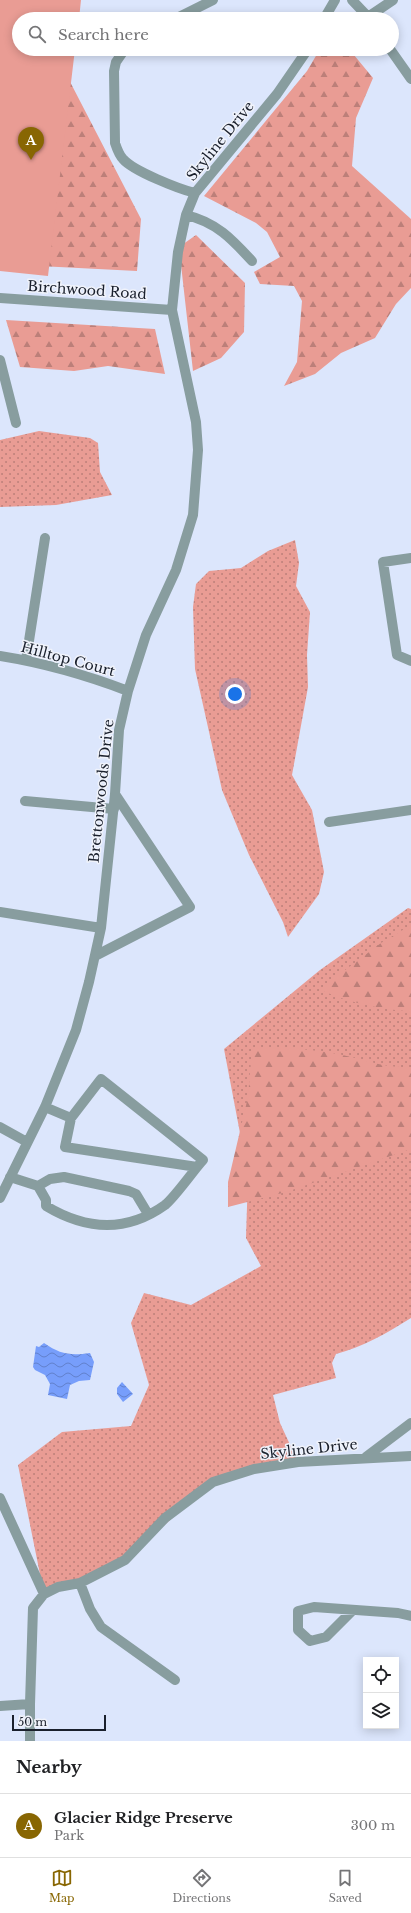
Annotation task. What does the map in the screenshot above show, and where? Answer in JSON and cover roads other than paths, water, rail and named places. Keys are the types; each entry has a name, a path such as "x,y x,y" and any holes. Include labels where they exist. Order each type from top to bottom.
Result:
{"street":[{"path":"188,12 213,0"},
{"path":"328,12 335,0"},
{"path":"352,0 363,12"},
{"path":"377,12 393,0"},
{"path":"120,56 116,62 114,71 115,143 117,150 123,160 134,169 195,193"},
{"name":"Skyline Drive","path":"172,310 178,252 186,215 195,193 277,94 303,56"},
{"path":"395,56 411,79"},
{"path":"186,215 202,219 231,238 252,261"},
{"name":"Birchwood Road","path":"0,298 172,310"},
{"name":"Brettonwoods Drive","path":"0,1198 45,1107 76,1030 101,928 114,810 119,730 128,691 146,635 176,570 193,515 198,450 196,422 172,310"},
{"path":"0,360 16,423"},
{"path":"26,660 45,538"},
{"path":"411,558 383,562 397,655 411,662"},
{"name":"Hilltop Court","path":"0,656 26,660 88,676 128,691"},
{"path":"95,956 190,907 115,794"},
{"path":"25,802 114,810"},
{"path":"328,822 411,810"},
{"path":"0,912 101,928"},
{"path":"10,1177 38,1186 46,1200 46,1206 73,1220 92,1225 109,1226 127,1223 166,1204 203,1160 101,1079 71,1118 65,1147 197,1167"},
{"path":"45,1107 71,1118"},
{"path":"0,1127 27,1142"},
{"path":"38,1186 50,1179 64,1177 129,1191 136,1194 148,1214"},
{"path":"366,1457 411,1423"},
{"name":"Skyline Drive","path":"80,1584 125,1560 165,1518 213,1482 261,1468 298,1462 366,1457 411,1456"},
{"path":"0,1498 44,1594"},
{"path":"30,1741 33,1608 44,1594 58,1587 80,1584 90,1609 101,1627 175,1680"},
{"path":"353,1610 326,1637 310,1641 298,1630 298,1611 314,1607 353,1610 411,1616"},
{"path":"0,1706 30,1704"}],"water":[{"path":"44,1343 60,1352 71,1354 90,1353 94,1362 90,1380 79,1381 70,1385 67,1399 48,1395 50,1384 45,1375 35,1370 33,1367 36,1346 39,1347"},
{"path":"122,1382 133,1394 123,1402 117,1394 117,1388"}],"place":[{"name":"Glacier Ridge Preserve","path":"31,160"}]}
